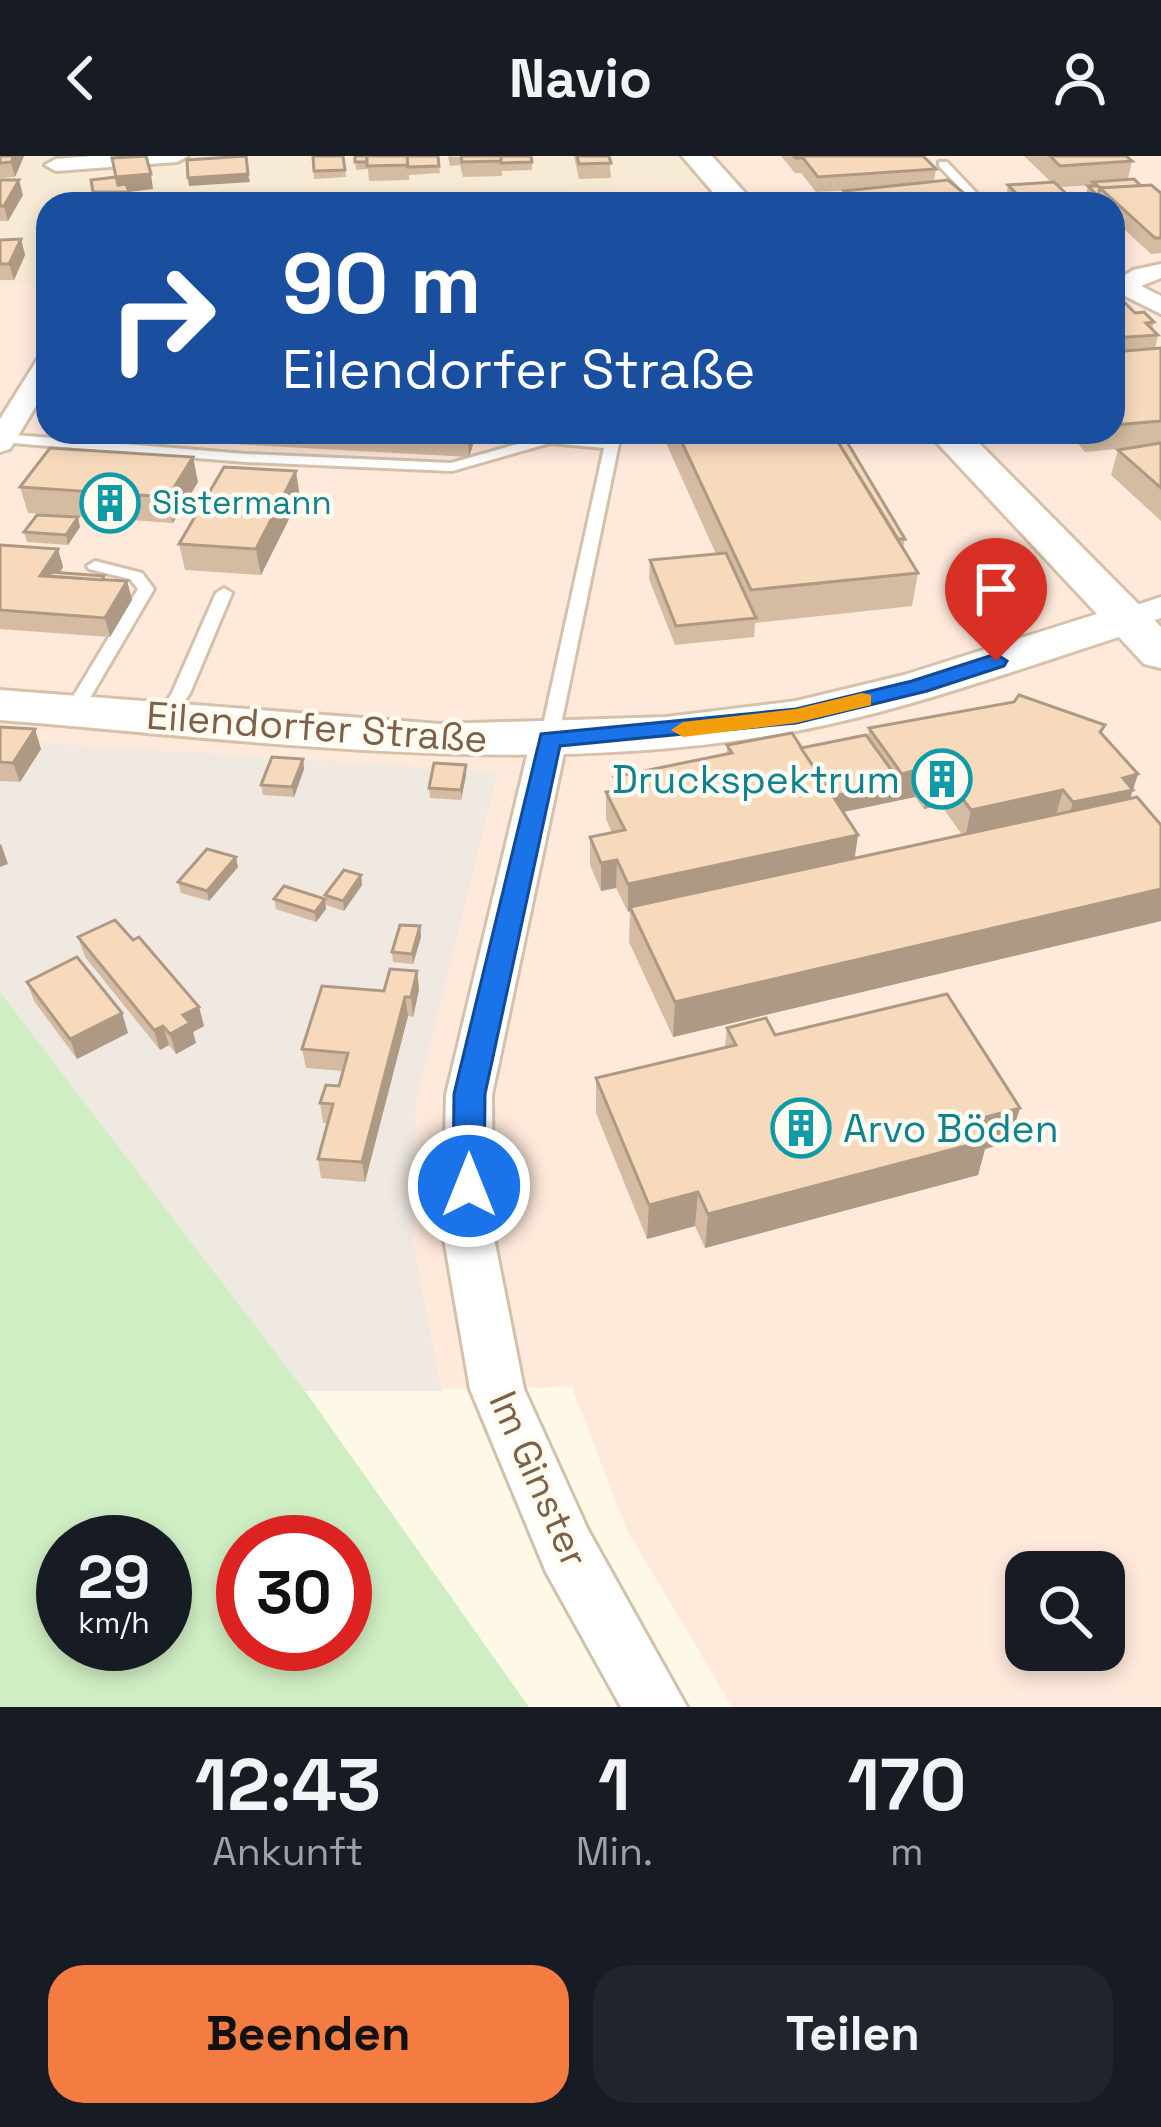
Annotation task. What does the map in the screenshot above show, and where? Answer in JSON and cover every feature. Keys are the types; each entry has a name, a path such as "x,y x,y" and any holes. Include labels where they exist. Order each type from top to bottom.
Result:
{"street":[{"path":"58,192 56,160 177,156"},
{"path":"696,156 729,192"},
{"path":"1125,282 1161,271"},
{"path":"1125,289 1161,306"},
{"path":"2,441 36,383"},
{"path":"959,444 1143,613 1161,654"},
{"name":"Eilendorfer Straße","path":"0,705 440,740 549,739 796,716 919,686 1143,613"},
{"name":"Im Ginster","path":"549,739 470,1094 468,1233 497,1389 567,1551 656,1707"}],"lane":[{"path":"943,164 970,192"},
{"path":"2,441 36,443"},
{"path":"45,444 452,467 532,444"},
{"path":"549,739 612,444"},
{"path":"74,710 146,589 136,576 95,566"},
{"path":"165,718 181,693 224,593"}],"shaded area":[{"path":"0,156 679,156 708,187 580,192 36,192 36,284 0,285"},
{"path":"713,156 1161,156 1161,1707 732,1707 626,1528 572,1387 305,1391 0,992 0,285 36,284 36,444 1125,444 1125,192 553,192 739,184"},
{"path":"0,740 498,772 416,1104 413,1243 442,1391 305,1391 0,992"}],"green space":[{"path":"0,992 305,1391 529,1707 0,1707"}],"building":[{"path":"146,156 151,174 116,177 112,158"},
{"path":"246,156 248,174 188,178 187,160"},
{"path":"313,156 343,156 345,170 314,171"},
{"path":"367,156 408,156 408,165 367,166"},
{"path":"407,156 438,156 439,166 408,167"},
{"path":"461,156 501,156 502,161 462,162"},
{"path":"501,156 531,156 532,162 501,163"},
{"path":"577,156 609,156 611,163 579,164"},
{"path":"794,156 923,156 936,169 818,177 803,158"},
{"path":"1050,156 1126,156 1132,161 1060,166"},
{"path":"116,177 118,185 126,184 129,192 93,192 91,180"},
{"path":"1134,179 1141,186 1094,192 1088,186 1098,186 1093,182"},
{"path":"0,180 19,180 4,206 0,206"},
{"path":"948,180 962,192 845,192"},
{"path":"1054,182 1064,192 1015,192 1008,185"},
{"path":"1151,185 1161,193 1161,238 1155,238 1125,211 1125,192 1100,188"},
{"path":"21,239 9,264 0,264 0,240"},
{"path":"1125,303 1135,313 1144,312 1154,322 1146,323 1158,335 1125,337"},
{"path":"1161,348 1161,421 1125,424 1125,351"},
{"path":"1161,443 1161,488 1118,450"},
{"path":"683,444 839,444 918,573 751,590"},
{"path":"839,444 848,444 905,539 898,539"},
{"path":"50,448 193,457 168,497 20,487"},
{"path":"224,467 296,471 256,549 179,544"},
{"path":"37,515 78,517 66,535 24,532"},
{"path":"0,545 58,549 40,576 127,581 105,618 0,610"},
{"path":"726,553 756,618 676,626 650,560"},
{"path":"51,572 104,576 102,580 49,576"},
{"path":"1019,695 1105,725 1100,732 1138,774 1123,778 1133,790 1073,802 1063,790 971,810 947,778 929,781 920,769 902,774 869,728 1014,702"},
{"path":"0,727 35,729 13,763 0,762"},
{"path":"792,733 858,835 628,884 617,860 601,863 590,837 625,830 606,792 620,789 614,777 732,753 727,745"},
{"path":"866,735 900,782 833,796 801,748"},
{"path":"272,757 303,759 292,787 261,785"},
{"path":"434,763 466,765 461,790 429,788"},
{"path":"1137,797 1161,825 1161,889 675,1002 630,907"},
{"path":"207,849 236,857 207,891 178,882"},
{"path":"344,870 361,875 343,901 325,895"},
{"path":"284,886 325,899 315,912 274,899"},
{"path":"115,920 133,940 139,937 199,1007 183,1015 190,1023 170,1034 163,1026 154,1030 78,937"},
{"path":"400,925 420,926 412,954 392,952"},
{"path":"77,957 122,1013 70,1039 27,982"},
{"path":"390,969 417,971 411,997 405,997 362,1162 318,1159 333,1104 320,1103 326,1085 339,1086 348,1053 302,1049 322,986 384,991"},
{"name":"Arvo Böden","path":"947,994 1020,1108 975,1120 988,1140 708,1214 698,1192 649,1205 596,1078 736,1045 727,1028 766,1018 775,1035"}],"slow traffic":[{"path":"683,730 796,716 862,700"}],"place":[{"name":"Sistermann","path":"110,503"},
{"name":"Druckspektrum","path":"942,779"},
{"name":"Arvo Böden","path":"801,1128"}],"route":[{"path":"469,1186 470,1094 549,739 666,732 796,716 919,686 996,661"}]}
